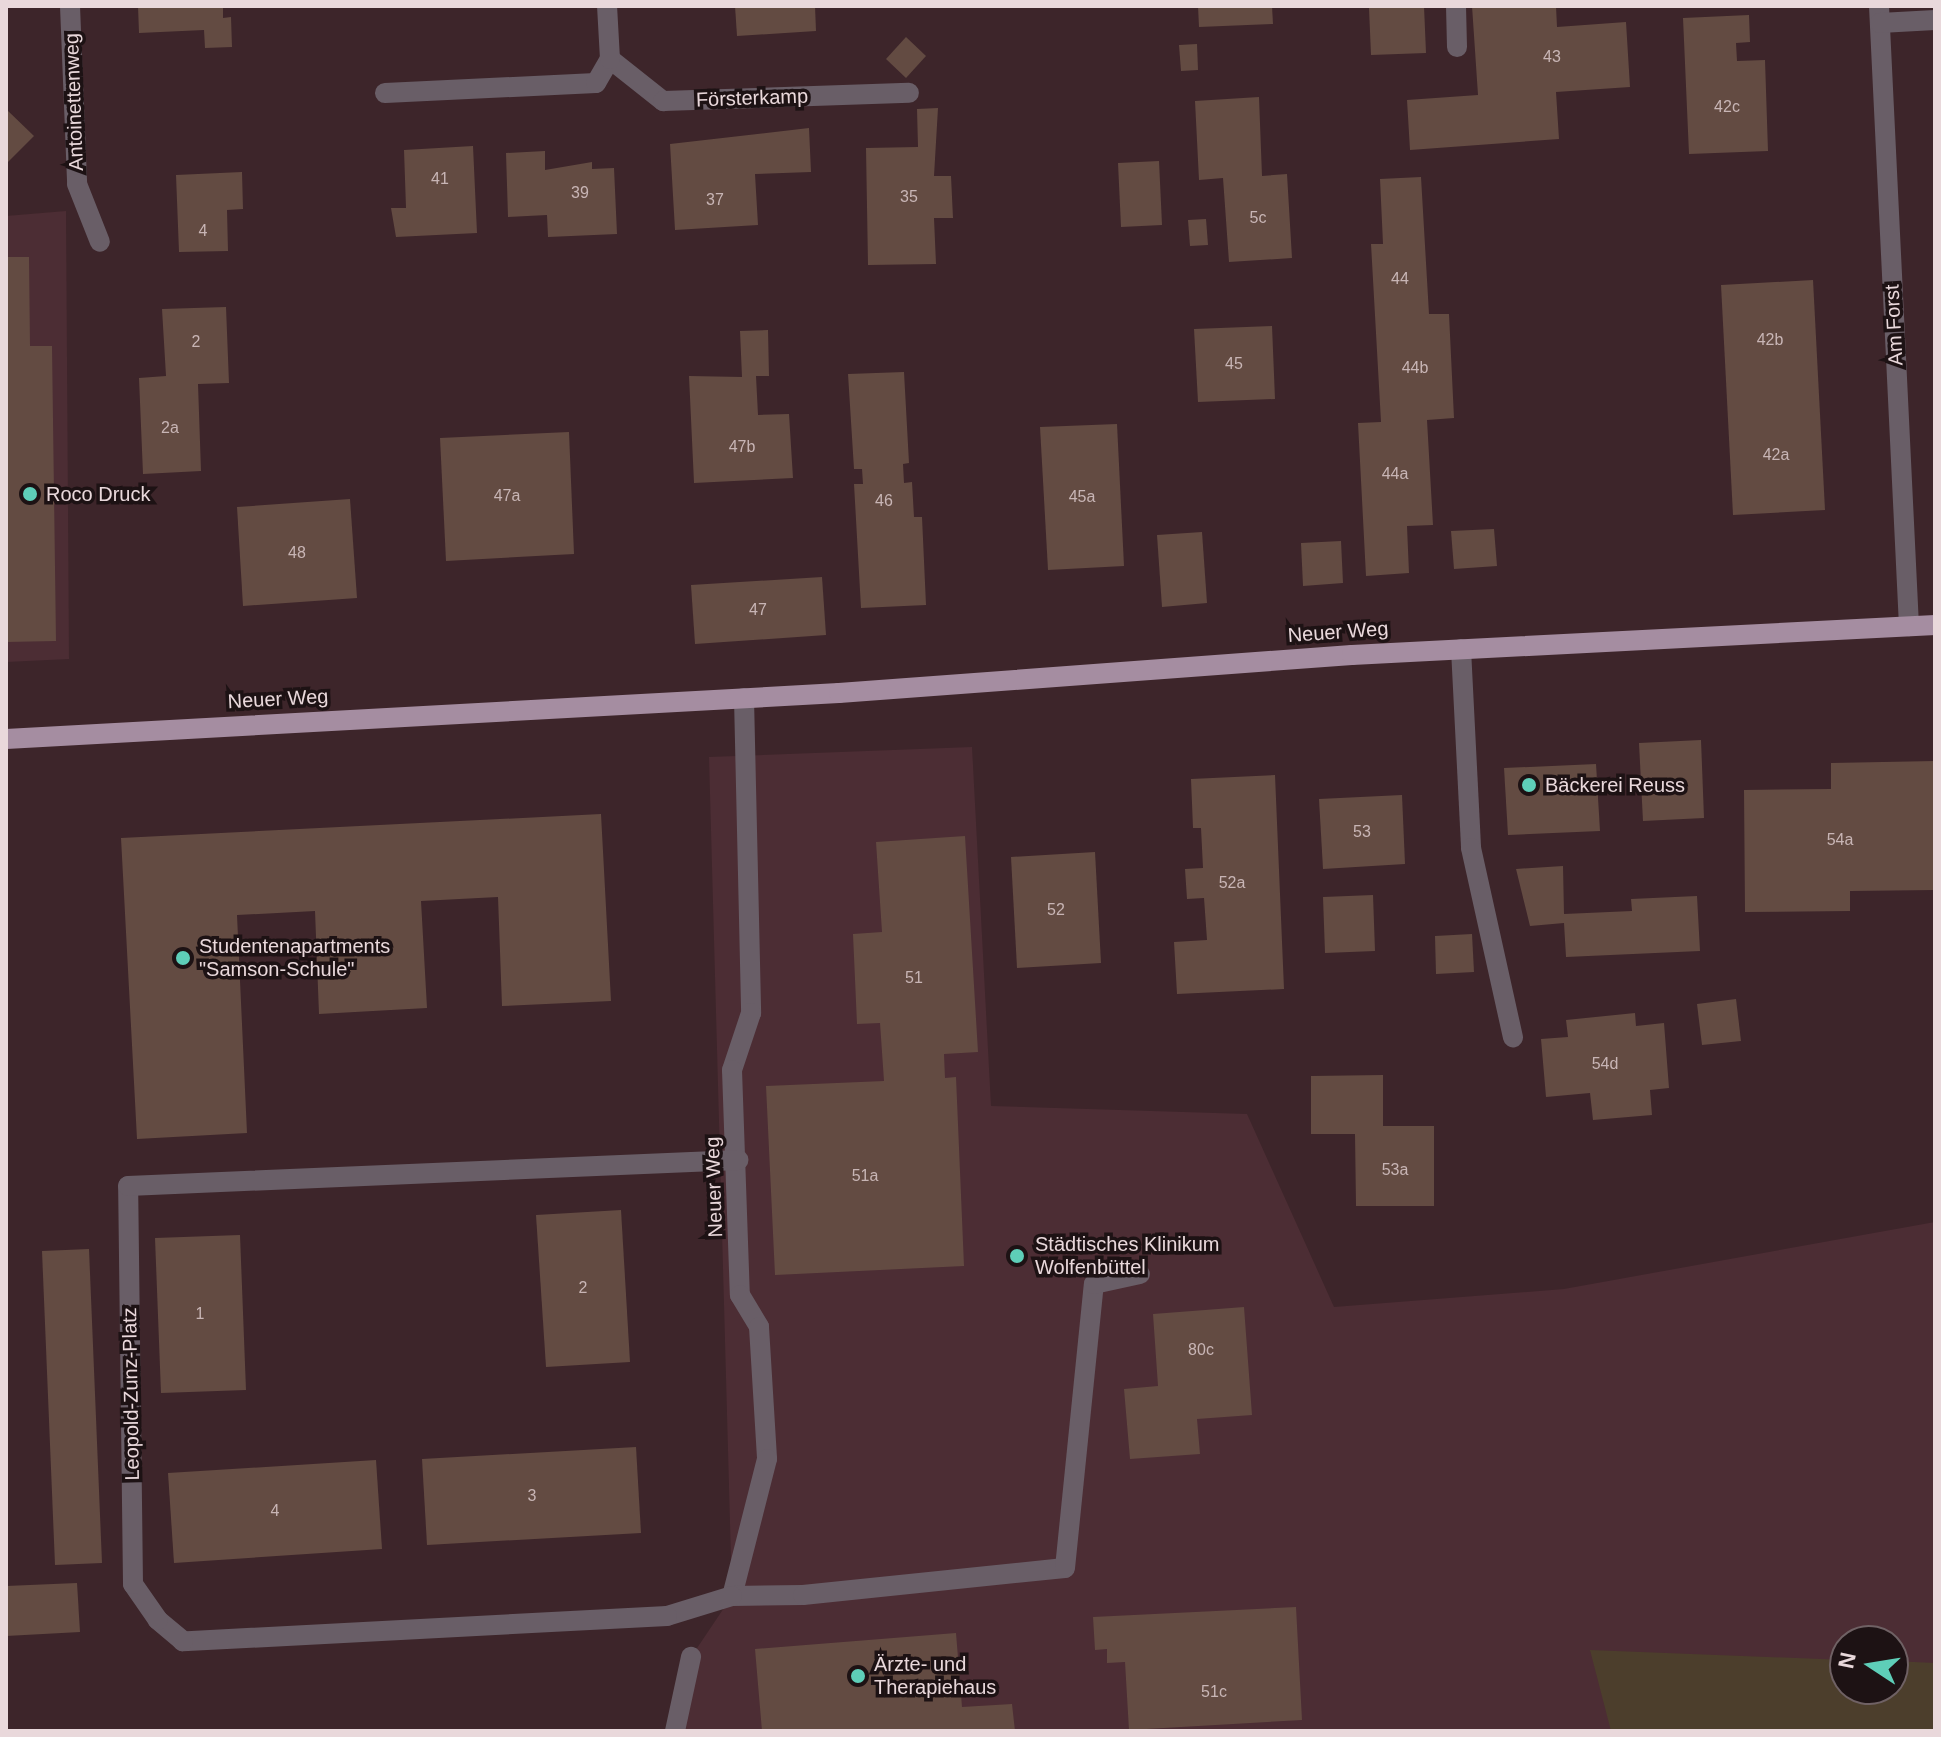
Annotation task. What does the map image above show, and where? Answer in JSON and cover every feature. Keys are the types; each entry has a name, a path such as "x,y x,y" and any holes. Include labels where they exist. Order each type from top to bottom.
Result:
{"main road":[{"name":"Neuer Weg","path":"6,739 744,698 1461,649 1935,625"}],"street":[{"name":"Antoinettenweg","path":"70,6 77,184 100,242"},
{"path":"385,93 596,83 610,59 607,6"},
{"path":"1456,6 1457,47"},
{"name":"Am Forst","path":"1909,626 1879,15 1935,20"},
{"name":"Försterkamp","path":"610,59 663,101 909,93"},
{"path":"1461,649 1471,848 1513,1037"},
{"name":"Neuer Weg","path":"732,1596 767,1459 759,1327 740,1295 738,1160 732,1070 751,1013 744,698"},
{"name":"Leopold-Zunz-Platz","path":"732,1596 667,1616 183,1641 158,1620 133,1584 128,1186 738,1160"},
{"path":"732,1596 803,1595 1065,1568 1094,1284 1140,1274"},
{"path":"675,1731 691,1657"}],"shaded area":[{"path":"66,211 69,659 6,662 6,216"},
{"name":"Städtisches Klinikum Wolfenbüttel","path":"972,747 991,1106 1247,1114 1334,1307 1564,1289 1935,1222 1935,1731 675,1731 691,1657 732,1596 709,757"},
{"path":"1590,1650 1829,1659 1829,1705 1909,1705 1909,1662 1935,1663 1935,1731 1611,1731"}],"building":[{"path":"138,6 223,6 223,18 231,17 232,47 205,48 204,30 139,33"},
{"path":"735,6 815,6 816,31 737,36"},
{"path":"1198,6 1272,6 1273,24 1199,27"},
{"path":"1424,6 1426,53 1371,55 1369,8"},
{"path":"1472,6 1556,6 1557,27 1626,22 1630,87 1556,92 1559,139 1410,150 1407,100 1478,95"},
{"path":"1749,15 1750,42 1736,43 1737,61 1765,60 1768,151 1689,154 1683,18"},
{"path":"906,37 926,56 906,78 886,59"},
{"path":"1197,44 1198,70 1181,71 1179,45"},
{"path":"1259,97 1262,176 1287,174 1292,258 1229,262 1223,178 1199,180 1195,101"},
{"path":"938,108 934,176 951,176 953,218 934,218 936,264 868,265 866,148 918,147 917,109"},
{"path":"6,109 34,136 6,164"},
{"path":"809,128 811,172 755,174 758,225 675,230 670,144"},
{"path":"473,146 477,233 396,237 391,208 406,208 404,150"},
{"path":"545,151 545,170 592,162 592,169 614,168 617,234 548,237 547,215 508,217 506,153"},
{"path":"1159,161 1162,225 1121,227 1118,163"},
{"path":"242,172 243,209 227,210 228,251 179,252 176,175"},
{"path":"1421,177 1429,314 1449,314 1454,418 1427,420 1433,525 1407,526 1409,573 1366,576 1358,423 1381,422 1371,244 1383,244 1380,179"},
{"path":"1206,219 1208,245 1190,246 1188,220"},
{"name":"Roco Druck","path":"6,257 29,257 30,346 52,346 56,641 6,642"},
{"path":"1813,280 1825,510 1733,515 1721,285"},
{"path":"226,307 229,383 198,384 201,471 143,474 139,378 166,376 162,309"},
{"path":"1272,326 1275,399 1198,402 1194,329"},
{"path":"768,330 769,376 756,376 758,415 789,414 793,478 694,483 689,376 742,377 740,331"},
{"path":"904,372 909,463 903,464 904,483 912,482 914,517 922,517 926,605 861,608 854,484 863,484 862,469 854,469 848,374"},
{"path":"1117,424 1124,566 1048,570 1040,427"},
{"path":"569,432 574,554 446,561 440,438"},
{"path":"350,499 357,598 243,606 237,507"},
{"path":"1494,529 1497,566 1454,569 1451,531"},
{"path":"1202,532 1207,603 1162,607 1157,535"},
{"path":"1341,541 1343,583 1303,586 1301,543"},
{"path":"822,577 826,635 695,644 691,585"},
{"path":"1701,740 1704,818 1643,821 1639,743"},
{"path":"1935,761 1935,890 1850,891 1850,911 1745,912 1744,790 1831,789 1831,763"},
{"path":"1596,764 1600,831 1508,835 1504,768"},
{"path":"1275,775 1284,989 1177,994 1174,942 1207,940 1204,898 1187,899 1185,869 1203,868 1201,828 1193,828 1191,779"},
{"path":"1402,795 1405,864 1323,869 1319,799"},
{"name":"Studentenapartments \"Samson-Schule\"","path":"601,814 611,1001 502,1006 498,897 421,901 427,1008 319,1014 315,911 237,915 247,1133 137,1139 121,838"},
{"path":"965,836 978,1052 944,1054 945,1078 956,1077 964,1266 775,1275 766,1086 884,1081 880,1023 857,1024 853,934 882,932 876,842"},
{"path":"1095,852 1101,963 1017,968 1011,857"},
{"path":"1563,866 1564,914 1632,911 1631,899 1697,896 1700,951 1566,957 1564,923 1530,926 1516,869"},
{"path":"1373,895 1375,951 1325,953 1323,897"},
{"path":"1472,934 1474,972 1436,974 1435,936"},
{"path":"1736,999 1741,1041 1702,1045 1697,1004"},
{"path":"1635,1013 1636,1026 1664,1023 1669,1088 1650,1090 1652,1115 1593,1120 1590,1093 1546,1097 1541,1039 1568,1037 1566,1020"},
{"path":"1383,1075 1383,1126 1434,1126 1434,1206 1356,1206 1355,1134 1311,1134 1311,1076"},
{"path":"621,1210 630,1362 546,1367 536,1215"},
{"path":"240,1235 246,1390 161,1393 155,1238"},
{"path":"89,1249 102,1563 55,1565 42,1251"},
{"path":"1244,1307 1252,1415 1197,1419 1200,1454 1130,1459 1124,1389 1158,1386 1153,1314"},
{"path":"636,1447 641,1533 427,1545 422,1459"},
{"path":"376,1460 382,1549 174,1563 168,1473"},
{"path":"77,1583 80,1632 6,1636 6,1586"},
{"path":"1296,1607 1302,1720 1129,1730 1125,1662 1107,1663 1107,1649 1095,1650 1093,1617"},
{"name":"Ärzte- und Therapiehaus","path":"956,1633 962,1707 1012,1704 1015,1731 762,1731 755,1649"}],"place":[{"name":"Roco Druck","path":"30,494"},
{"name":"Bäckerei Reuss","path":"1529,785"},
{"name":"Studentenapartments \"Samson-Schule\"","path":"183,958"},
{"name":"Städtisches Klinikum Wolfenbüttel","path":"1017,1256"},
{"name":"Ärzte- und Therapiehaus","path":"858,1676"}]}
